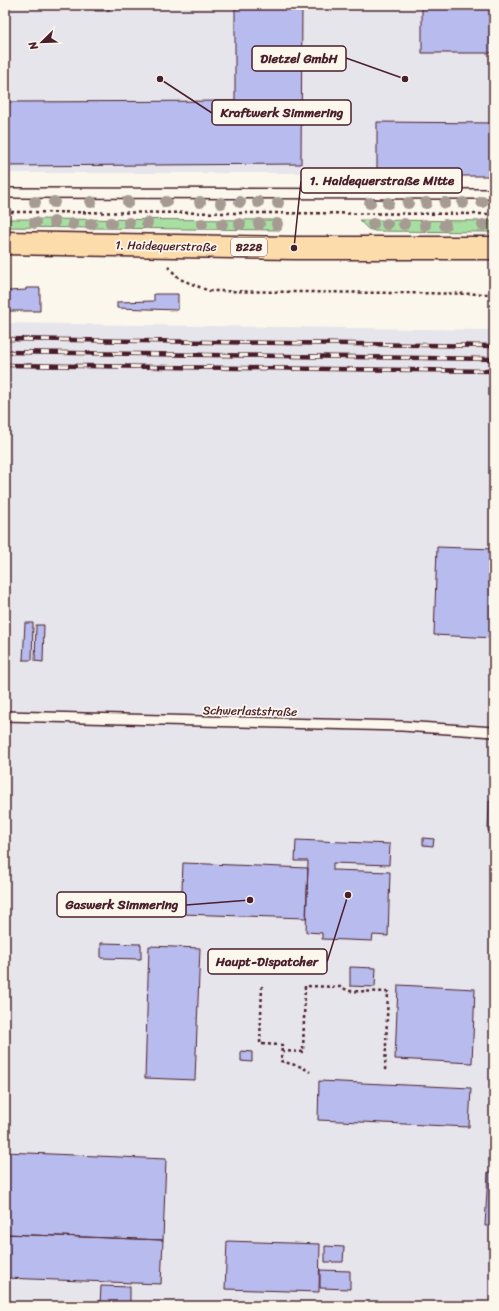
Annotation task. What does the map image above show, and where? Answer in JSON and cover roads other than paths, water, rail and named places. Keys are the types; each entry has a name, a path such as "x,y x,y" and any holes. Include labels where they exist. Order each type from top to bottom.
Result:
{"main road":[{"name":"1. Haidequerstraße","path":"5,244 294,248 494,248"}],"lane":[{"path":"5,193 494,194"},
{"name":"Schwerlaststraße","path":"5,716 402,726 494,732"}],"railway":[{"path":"5,339 494,346"},
{"path":"5,352 494,359"},
{"path":"5,365 494,371"}],"place":[{"name":"Kraftwerk Simmering","path":"160,79"},
{"name":"Dietzel GmbH","path":"405,79"},
{"name":"1. Haidequerstraße Mitte","path":"294,248"},
{"name":"Haupt-Dispatcher","path":"348,895"},
{"name":"Gaswerk Simmering","path":"250,900"}]}
